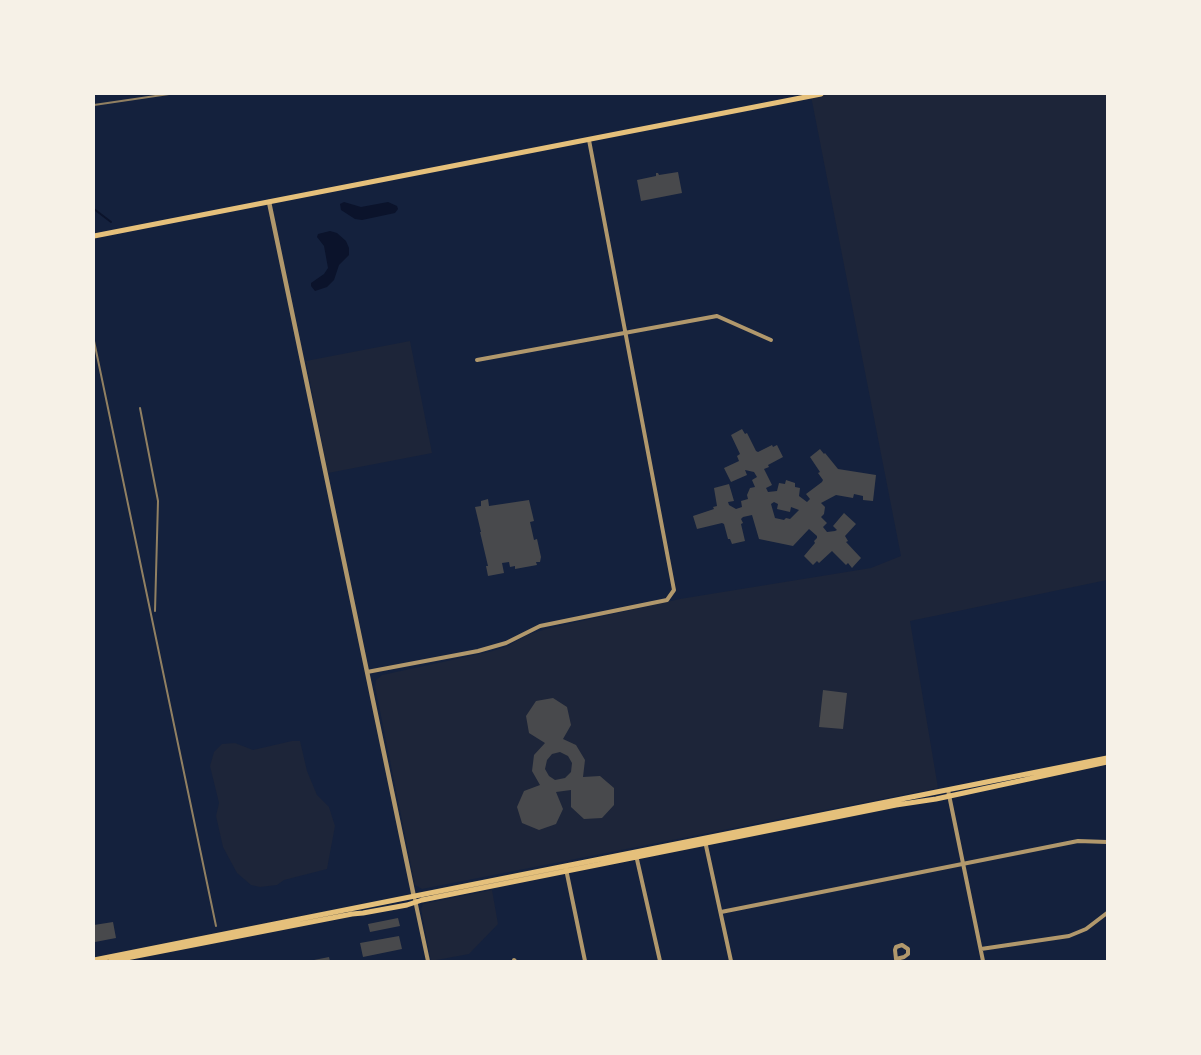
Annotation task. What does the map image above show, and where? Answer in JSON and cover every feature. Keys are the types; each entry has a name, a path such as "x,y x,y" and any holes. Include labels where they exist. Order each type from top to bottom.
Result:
{"main road":[{"path":"94,236 821,94"},
{"path":"948,793 1107,758"},
{"path":"111,961 1107,762"},
{"path":"94,960 415,900"}],"street":[{"path":"367,672 478,651 506,643 540,626 657,603 670,598 674,590 589,140"},
{"path":"270,202 428,961"},
{"path":"477,360 717,316 771,340"},
{"path":"948,793 984,961"},
{"path":"705,841 732,961"},
{"path":"720,912 1078,841 1107,842"},
{"path":"636,855 660,961"},
{"path":"566,869 586,961"},
{"path":"981,949 1069,936 1086,929 1107,914"}],"shaded area":[{"path":"823,94 1107,94 1107,580 910,621 938,788 422,889 415,885 375,686 376,680 382,675 489,652 508,646 527,635 546,629 680,599 871,568 901,556 811,96"},
{"path":"344,202 361,207 388,202 397,206 398,209 395,213 362,220 355,219 341,210 340,204"},
{"path":"330,231 337,233 346,241 349,255 339,265 334,280 327,287 315,291 311,283 324,274 328,268 324,246 317,237 318,234"},
{"path":"410,341 432,453 328,473 306,361"},
{"path":"292,741 300,741 307,771 317,795 329,807 335,826 327,869 284,880 277,885 260,887 251,885 237,873 223,847 216,816 219,803 210,766 214,752 222,744 235,743 253,750"},
{"path":"492,890 498,924 469,954 431,961 421,909 423,904"}],"building":[{"path":"678,172 682,193 641,201 637,180 656,176 656,173 659,175"},
{"path":"742,429 745,434 747,433 758,452 772,445 773,447 777,445 783,457 764,469 772,485 766,488 768,492 777,491 779,483 785,484 786,480 795,483 795,487 800,488 799,496 807,502 810,499 806,494 823,480 810,457 820,449 838,469 876,475 873,501 863,500 863,496 854,494 853,498 836,495 821,503 825,507 824,514 821,517 827,523 823,527 827,532 837,530 833,526 844,513 856,524 845,536 848,541 846,542 861,558 852,568 848,563 846,565 832,551 819,563 817,561 813,565 804,556 817,538 809,529 793,546 759,539 752,515 741,519 745,541 732,544 722,523 697,529 693,516 714,509 713,507 717,506 714,488 729,484 734,501 728,502 729,505 736,509 742,507 741,501 748,499 747,495 750,488 755,487 752,480 757,477 754,472 745,470 747,475 731,482 724,468 739,461 737,456 740,454 731,435","holes":["774,502 778,504 777,509 790,512 791,507 799,510 790,519 775,518 771,504"]},
{"path":"488,499 489,506 529,500 534,521 530,522 534,540 537,539 541,557 540,562 536,562 537,565 515,569 515,566 510,567 509,562 502,563 504,573 488,576 486,566 488,566 475,507 481,506 481,501"},
{"path":"823,690 847,693 843,729 819,727"},
{"path":"553,698 567,707 571,725 563,739 576,745 585,760 583,777 600,776 614,788 614,805 602,818 584,819 571,807 571,790 556,792 563,809 556,824 539,830 522,823 517,807 524,791 540,785 532,771 534,755 545,743 529,733 526,716 536,701","holes":["560,752 568,756 572,763 571,772 565,778 555,780 549,776 545,769 547,760 552,754"]},
{"path":"398,918 400,926 370,932 368,924"},
{"path":"113,922 116,938 95,942 94,925"},
{"path":"399,936 402,949 363,957 360,943"},
{"path":"329,957 330,961 314,961 314,960"}],"waterway":[{"path":"94,209 111,222"}],"railway":[{"path":"94,105 169,94"},
{"path":"94,341 216,926"},
{"path":"140,408 158,501 155,611"}]}
